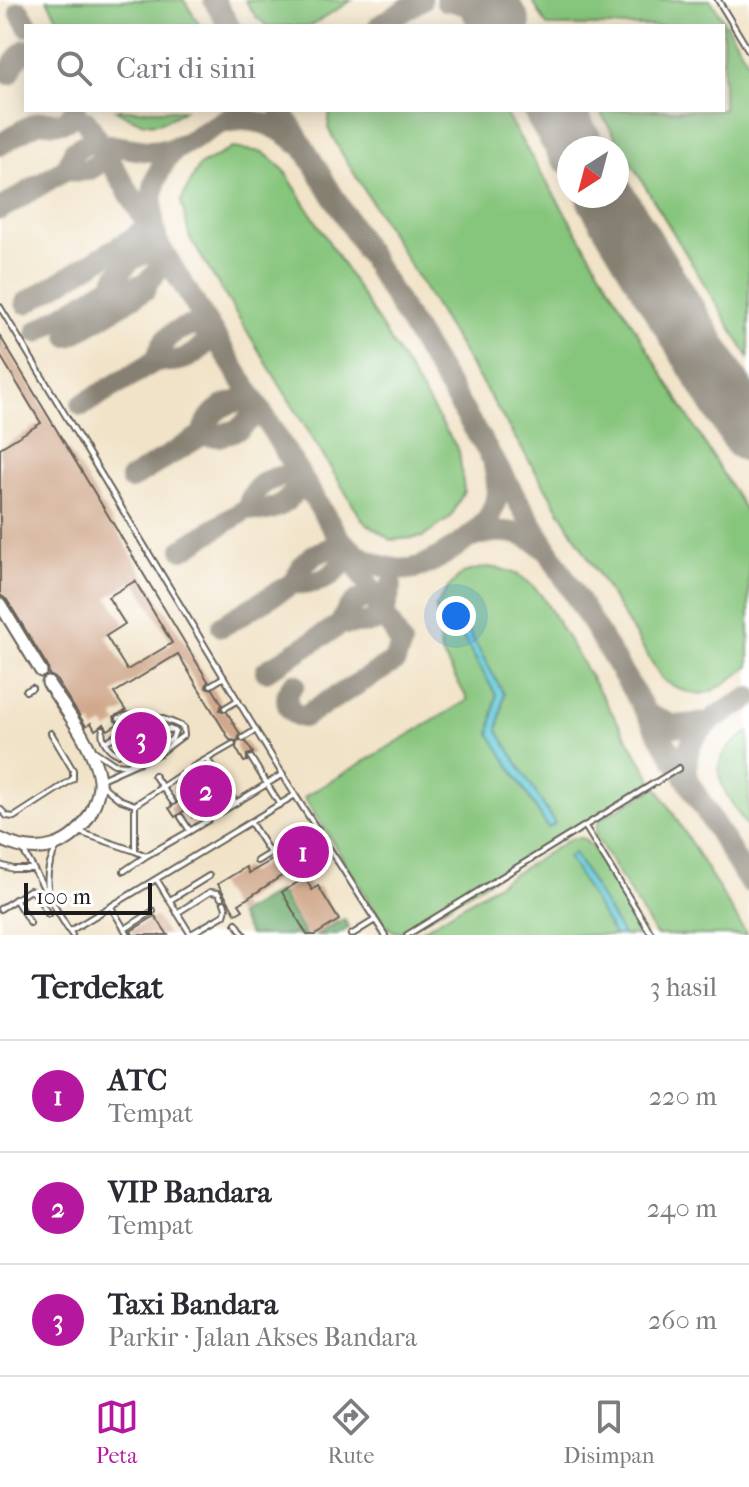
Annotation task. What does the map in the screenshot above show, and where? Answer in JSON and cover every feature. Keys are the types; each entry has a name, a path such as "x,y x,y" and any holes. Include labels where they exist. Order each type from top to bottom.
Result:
{"street":[{"path":"0,604 41,671"},
{"path":"0,839 22,848 58,846 79,832 94,805 99,782 87,747 48,683"}],"lane":[{"path":"718,0 749,51"},
{"path":"0,307 295,795 385,935"},
{"path":"211,685 224,677"},
{"path":"225,708 238,700"},
{"path":"119,718 136,714 176,723 185,731 183,738 160,753 99,782 119,799 135,805"},
{"path":"87,747 114,764 128,765 172,739 175,731 141,722 105,742"},
{"path":"103,729 105,742 113,752 122,753 171,728"},
{"path":"243,738 256,730"},
{"path":"0,809 7,816 14,817 73,779 73,770 51,733"},
{"path":"193,767 233,744"},
{"path":"251,758 280,805"},
{"path":"207,759 220,778"},
{"path":"407,935 679,768"},
{"path":"221,812 283,774"},
{"path":"154,775 173,802"},
{"path":"135,805 180,775"},
{"path":"224,786 236,803"},
{"path":"22,848 71,933 295,795"},
{"path":"135,805 135,851"},
{"path":"181,817 190,831"},
{"path":"124,871 208,820"},
{"path":"251,823 270,853"},
{"path":"586,827 652,935"},
{"path":"257,861 318,829"},
{"path":"79,832 146,856"},
{"path":"48,895 47,867 58,846"},
{"path":"0,865 13,869 33,869"},
{"path":"170,900 209,876"},
{"path":"157,880 177,913 191,934 224,915 226,908 218,893 210,892 177,913"},
{"path":"0,909 30,890 48,914"},
{"path":"40,901 48,895"},
{"path":"15,899 30,923"},
{"path":"111,907 128,935"},
{"path":"125,929 153,911"},
{"path":"351,935 375,920"},
{"path":"236,923 244,935"}],"green space":[{"path":"47,0 184,0 199,24 61,24"},
{"path":"245,0 352,0 313,24 265,24 256,17"},
{"path":"532,0 711,0 749,63 749,358 629,160 629,136 615,136 600,112 725,112 725,24 546,24"},
{"path":"120,112 181,112 158,123 134,120"},
{"path":"330,112 504,112 557,199 557,208 562,208 749,517 749,667 716,689 698,694 676,688 662,679 328,128"},
{"path":"232,148 263,152 284,170 459,451 464,491 451,517 423,537 391,540 363,521 190,238 181,201 199,166"},
{"path":"486,567 517,575 542,596 653,781 406,931 395,932 384,924 304,797 468,700 441,652 436,607 448,588 463,573"},
{"path":"749,732 749,830 724,789 719,766 723,755"},
{"path":"657,787 747,935 656,935 595,835 599,820"},
{"path":"572,838 583,838 592,847 645,935 415,935"},
{"path":"279,891 305,935 250,935 238,915"},
{"path":"344,919 349,928 337,935 316,935"}],"water":[{"path":"468,630 504,694 498,731 555,824 548,828 490,734 496,695 461,634"},
{"path":"574,853 623,935 614,935 568,857"}],"building":[{"path":"0,336 208,681 206,687 213,689 222,704 220,710 227,712 240,734 238,740 246,742 253,753 247,755 247,761 244,762 236,748 237,741 230,740 178,654 114,693 126,711 114,716 119,723 108,730 104,724 95,730 91,723 86,726 55,678 49,675 48,667 7,600 0,595 0,448 41,423 0,355","holes":["135,581 172,643 127,670 106,636 125,624 108,597"]},
{"path":"204,767 212,780 220,783 219,793 225,804 204,816 201,811 192,817 187,809 175,817 169,808 181,800 176,792 185,787 182,780"},
{"path":"304,842 313,855 239,904 243,910 236,914 218,884 246,867 249,873"},
{"path":"305,878 312,890 318,886 339,920 315,935 307,935 282,892"},
{"path":"155,916 168,935 133,935 131,931"}],"taxiway":[{"path":"214,0 228,24"},
{"path":"382,24 421,0"},
{"path":"446,0 475,9 498,24"},
{"path":"20,12 27,24"},
{"path":"9,74 24,52"},
{"path":"0,145 35,124 61,122 74,112"},
{"path":"239,112 173,151 165,161 153,194 157,242 338,537 376,564 399,569 426,564 484,524 495,504 497,493 494,466"},
{"path":"282,112 749,882"},
{"path":"226,122 255,121 281,131 297,143"},
{"path":"87,122 151,230"},
{"path":"0,209 66,169 74,151 89,142 148,151 168,150 182,145"},
{"path":"66,169 90,169 105,153"},
{"path":"26,303 132,239 144,229 151,214"},
{"path":"112,286 126,264 138,256 163,252"},
{"path":"37,332 112,286 130,288 144,284 154,276 166,257"},
{"path":"69,336 146,289"},
{"path":"157,360 163,343 175,332 208,325"},
{"path":"82,405 157,360 175,361 190,356 203,346 212,331"},
{"path":"202,435 210,418 221,407 254,400"},
{"path":"131,479 202,435 219,436 239,429 250,419 257,405"},
{"path":"248,508 255,492 267,481 300,475"},
{"path":"183,549 248,508 266,510 281,505 293,494 302,479"},
{"path":"472,537 491,532 510,532 520,534 545,549"},
{"path":"347,548 384,613"},
{"path":"222,626 293,583 303,565 314,555 328,549 349,551 327,578 293,583"},
{"path":"294,684 288,694 288,704 293,712 303,717 395,661 401,644 384,613 391,586"},
{"path":"266,671 341,624 374,622 385,596"},
{"path":"341,624 347,610 356,601 383,599"},
{"path":"688,781 687,764 694,738 712,720 749,698"},
{"path":"647,714 675,726 705,723"}],"runway":[{"path":"486,0 501,24"},
{"path":"554,112 569,136"},
{"path":"612,208 749,433"}],"place":[{"name":"Taxi Bandara","path":"141,738"},
{"name":"VIP Bandara","path":"206,791"},
{"name":"ATC","path":"303,852"}]}
